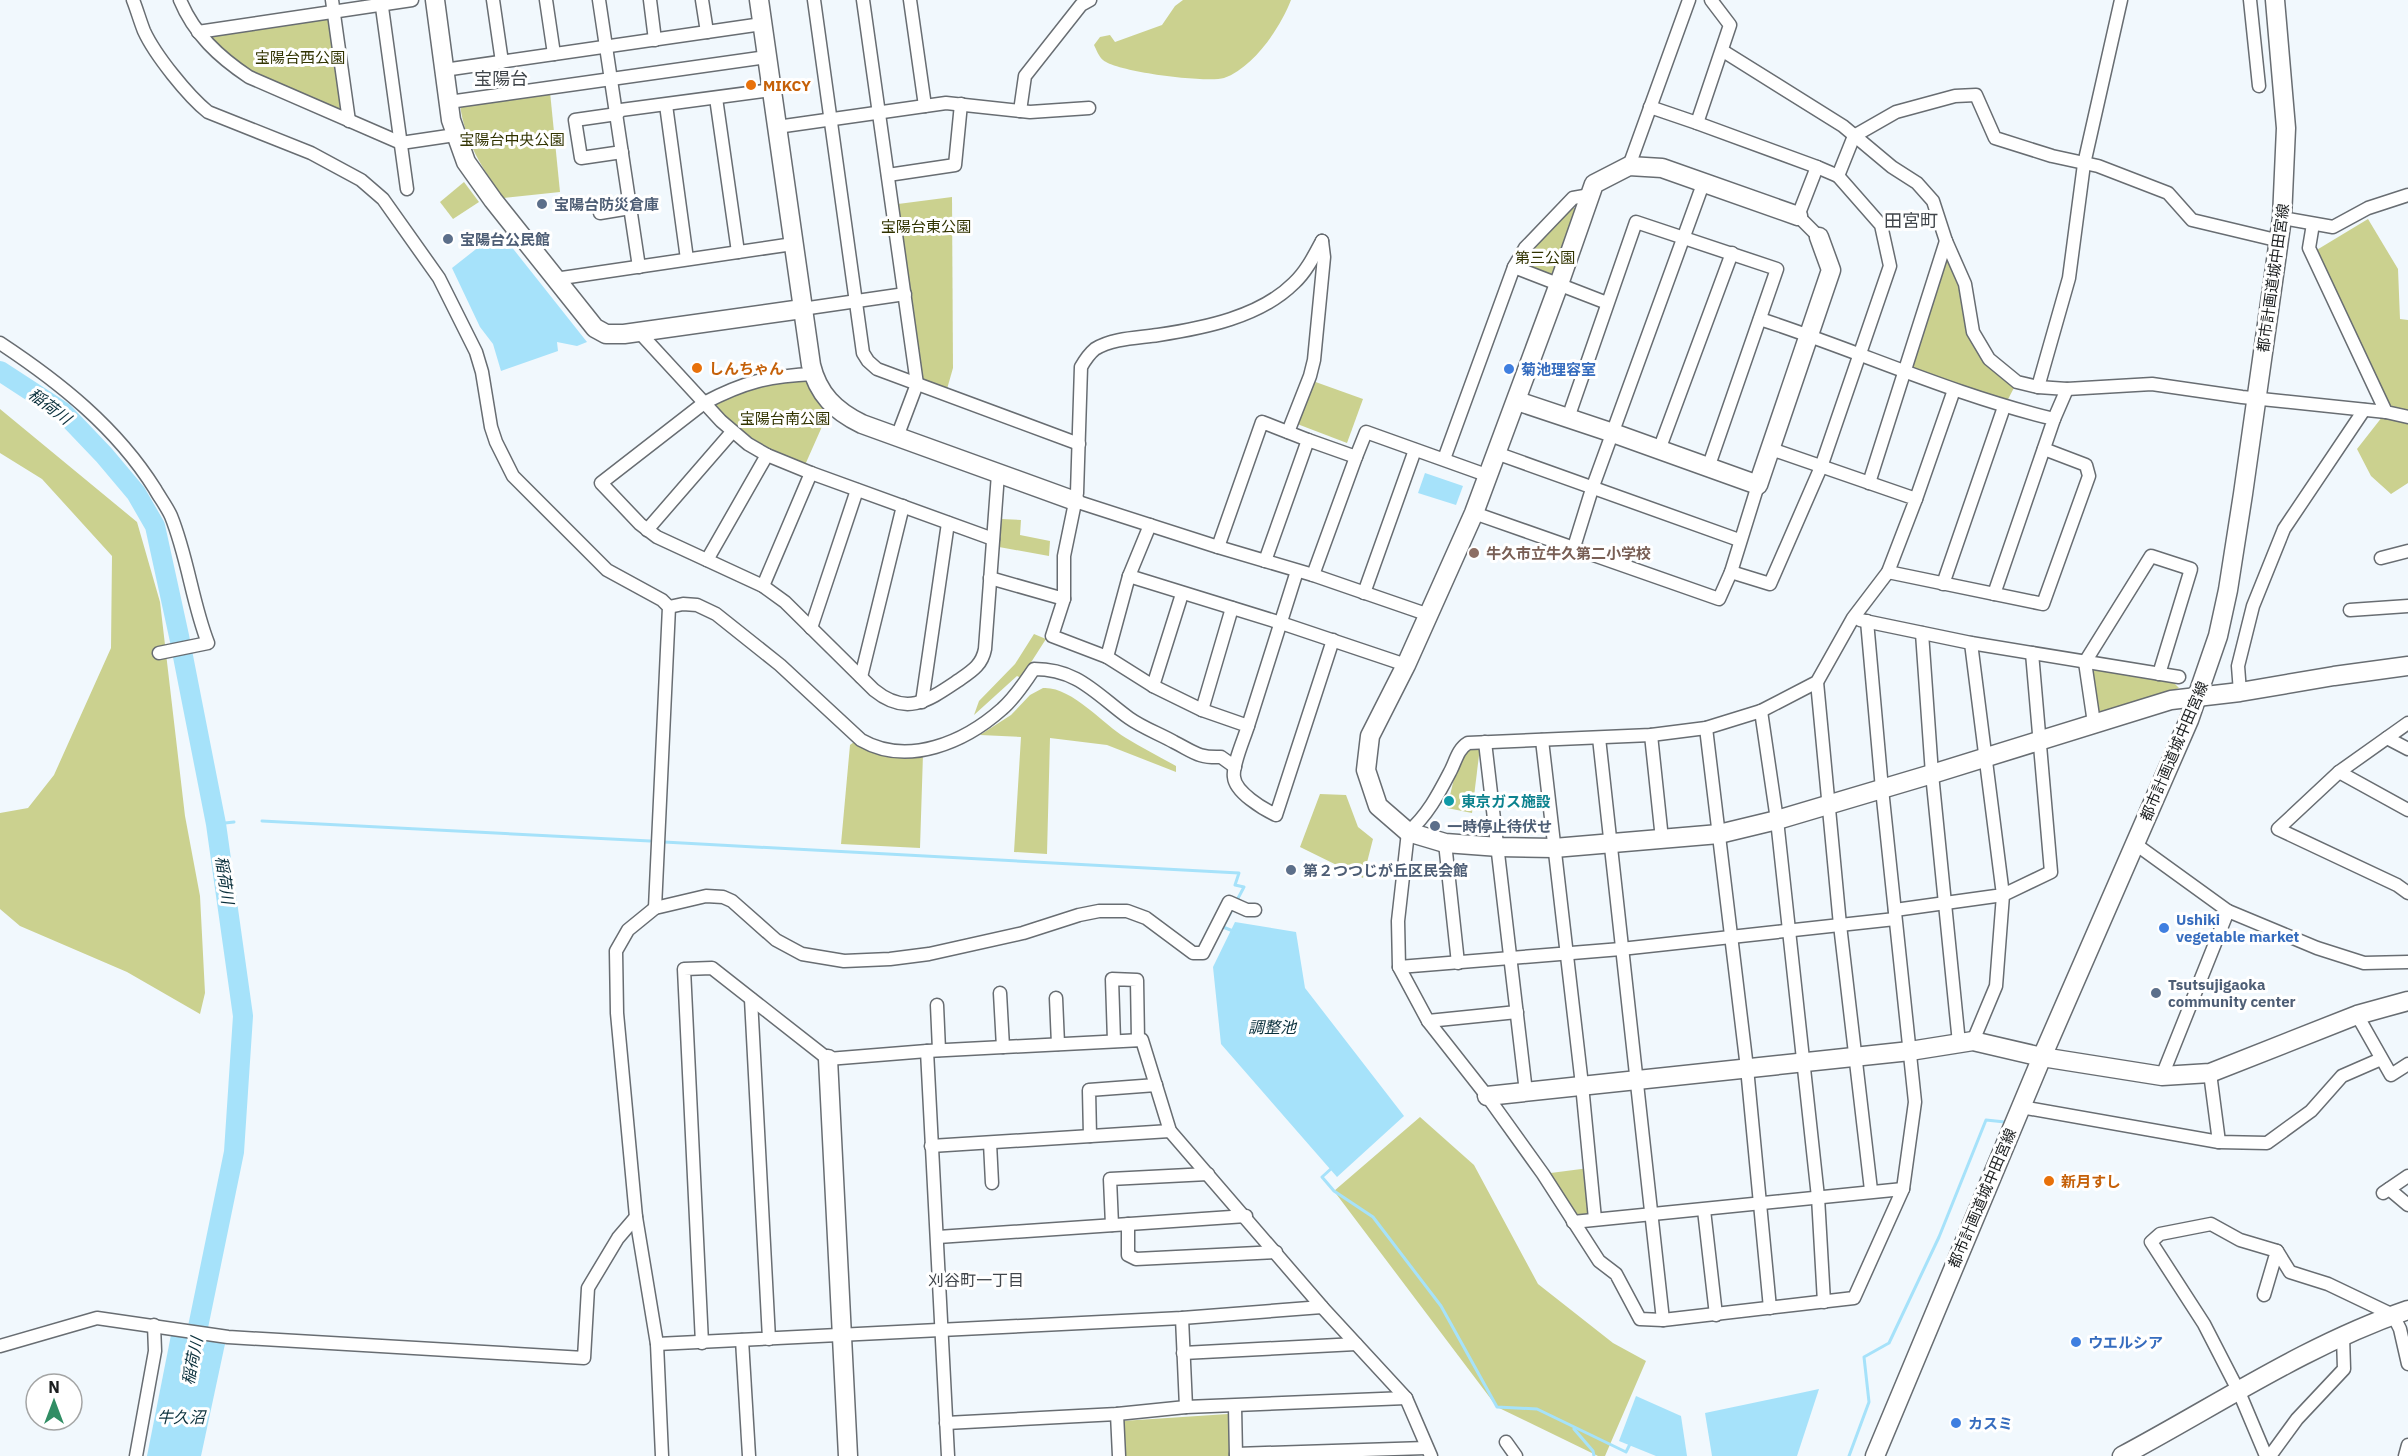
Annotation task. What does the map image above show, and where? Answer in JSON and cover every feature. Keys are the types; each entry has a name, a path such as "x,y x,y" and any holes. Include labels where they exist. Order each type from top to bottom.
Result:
{"street":[{"path":"133,0 145,33 156,51 198,104 208,112 311,153 361,180 383,199 439,278 476,352 482,372 491,427 513,476 607,570 662,600 669,607 655,908"},
{"path":"180,0 198,32 228,63 249,77 401,143 455,135"},
{"path":"198,32 333,6 412,0"},
{"path":"435,0 455,135 472,171 555,279 600,332 613,335 639,332 905,294"},
{"path":"493,0 502,62"},
{"path":"546,0 554,54"},
{"path":"599,0 639,267"},
{"path":"650,0 655,40"},
{"path":"702,0 706,32"},
{"path":"759,0 802,309 813,374 826,399 842,413 862,424 897,438 1075,501 1218,548 1313,575 1430,615"},
{"path":"814,0 863,353 877,369 1079,444"},
{"path":"863,0 917,384 897,438"},
{"path":"910,0 925,106"},
{"path":"1020,111 1025,76 1081,5 1090,0"},
{"path":"1629,166 1689,0"},
{"path":"1697,123 1730,25 1711,0"},
{"path":"2038,387 2069,278 2084,164 2121,0"},
{"path":"2250,0 2259,86"},
{"name":"都市計画道城中田宮線","path":"1875,1456 2042,1057 2199,696 2218,636 2228,590 2280,241 2286,128 2275,0"},
{"path":"381,2 407,189"},
{"path":"333,6 349,120"},
{"path":"444,70 762,24"},
{"path":"1723,51 1843,126 1917,183 1933,201 1946,241 1965,284 1973,332 1989,359 2017,382 2038,387 2067,389 2152,384 2256,399 2386,412 2408,417"},
{"path":"449,102 766,57"},
{"path":"622,152 581,158 575,120 617,114 621,110 771,90"},
{"path":"1838,176 1854,136 1896,112 1955,96 1976,95 1995,138 2098,166 2168,192 2192,220 2280,241"},
{"path":"716,98 738,252"},
{"path":"777,127 925,106 961,104 1020,111 1089,108"},
{"path":"888,175 955,165 961,104"},
{"path":"666,105 687,260"},
{"path":"1650,108 1697,123 1838,176 1881,225 1890,266 1821,467 1770,584 1731,572"},
{"path":"1474,513 1719,599 1731,572 1739,540 1831,270 1819,237 1798,216 1662,168 1629,166 1594,184 1474,513 1430,615 1370,736 1366,770 1378,806 1408,832 1445,843 1554,848 1719,834 1828,805 2171,700 2240,692 2408,666"},
{"path":"1798,216 1817,167"},
{"path":"1574,547 1592,489 1703,184"},
{"path":"1444,459 1514,267 1525,248 1574,198 1590,195"},
{"path":"2282,218 2333,227 2368,208 2408,195"},
{"path":"600,213 630,208"},
{"path":"1568,418 1636,222 1777,269 1708,468"},
{"path":"2313,224 2309,248 2386,412"},
{"path":"1248,726 1202,711 1153,686 1107,657 1052,636 1064,598 1064,556 1075,501 1081,367 1095,349 1115,341 1170,333 1231,319 1251,311 1293,284 1305,271 1322,241 1324,257 1314,360 1288,432"},
{"path":"1869,483 1946,241"},
{"path":"555,279 793,244"},
{"path":"1659,450 1732,253"},
{"path":"1514,267 1607,303"},
{"path":"1760,319 1861,354 1905,374 2004,407 2054,419"},
{"path":"639,332 732,432 767,455 810,473 993,539"},
{"path":"0,343 29,362 89,411 134,458 170,514 182,546 204,644 159,653"},
{"path":"813,374 744,384 705,403 601,483 647,530 666,543 763,586 785,602 882,697 905,704 922,702 935,696 981,663 985,649 998,474"},
{"path":"1994,594 2054,419 2067,389"},
{"path":"1867,621 1881,789 1915,1102 1903,1189 1854,1298 1716,1315 1663,1320 1641,1319 1616,1274 1599,1261 1543,1174 1428,1022 1399,967 1398,921 1408,832 1422,820 1462,747 1468,743 1651,735 1706,728 1761,711 1816,682 1853,618 1888,572 1954,390"},
{"path":"1516,401 1758,485"},
{"path":"1943,584 2004,407"},
{"path":"2240,692 2238,666 2253,606 2284,529 2364,410"},
{"path":"1218,548 1262,422 1356,457"},
{"path":"647,530 732,432"},
{"path":"1313,575 1366,432 1489,476"},
{"path":"1265,561 1308,440"},
{"path":"1771,449 1916,499"},
{"path":"1888,572 2043,604 2089,476 2086,465 2044,449"},
{"path":"1364,593 1415,450"},
{"path":"1496,453 1739,540"},
{"path":"707,560 767,455"},
{"path":"763,586 810,473"},
{"path":"811,628 857,490"},
{"path":"861,677 903,506"},
{"path":"922,702 948,523"},
{"path":"1107,657 1129,576 1150,525"},
{"path":"2381,558 2408,551"},
{"path":"2094,723 2085,662 2151,556 2191,569 2159,674"},
{"path":"1297,571 1233,776 1236,786 1262,808 1276,815 1333,640"},
{"path":"1129,576 1406,665"},
{"path":"990,578 1064,598"},
{"path":"1153,686 1182,594"},
{"path":"669,607 683,604 697,605 716,614 765,651 853,734 875,748 904,753 961,738 1001,710 1014,697 1034,669 1050,669 1074,677 1132,720 1193,753 1204,758 1221,757 1235,768"},
{"path":"2350,610 2408,606"},
{"path":"1202,711 1232,608"},
{"path":"1853,618 1971,643 2179,677"},
{"path":"1922,633 1932,774 1966,1042"},
{"path":"1966,1042 1996,986 2002,895 1971,643"},
{"path":"1399,967 1621,949 1840,925 1947,903 2002,895 2051,872 2032,653"},
{"path":"1816,682 1854,1057 1871,1190"},
{"path":"1761,711 1777,820 1801,1061 1818,1197 1824,1302"},
{"path":"2408,723 2339,772 2278,829 2397,885 2408,893"},
{"path":"1706,728 1747,1068 1770,1308"},
{"path":"1651,735 1662,839"},
{"path":"1599,738 1663,1320"},
{"path":"2387,738 2408,749"},
{"path":"1542,740 1582,1085 1595,1219"},
{"path":"1485,742 1526,1092"},
{"path":"2339,772 2408,810"},
{"path":"1445,843 1458,963"},
{"path":"2134,843 2228,911 2317,948 2364,963 2408,962"},
{"path":"663,1456 657,1344 636,1217 617,1013 616,951 628,930 655,908 706,896 723,897 732,901 776,940 802,954 844,961 929,954 1023,933 1079,915 1099,911 1126,911 1146,918 1193,953 1203,953 1229,902 1247,910 1255,910"},
{"path":"2162,1077 2228,911"},
{"path":"702,1343 684,969 712,968 828,1059 1142,1040 1170,1131 1246,1216 1322,1307 1406,1398 1429,1452 1236,1455 1235,1406"},
{"path":"1114,1041 1112,979 1137,980 1138,1040"},
{"path":"1000,993 1003,1047"},
{"path":"1056,998 1058,1044"},
{"path":"750,999 769,1339"},
{"path":"1486,1096 1910,1051 1966,1042 2162,1077 2210,1073 2357,1015 2408,1001"},
{"path":"937,1005 933,1051 931,1146 938,1237 940,1330 948,1456"},
{"path":"1428,1022 1517,1012"},
{"path":"2357,1015 2391,1075 2408,1064"},
{"path":"828,1059 848,1456"},
{"path":"2021,1107 2219,1142 2267,1143 2311,1110 2342,1076 2382,1059"},
{"path":"2210,1073 2219,1142"},
{"path":"1090,1136 1089,1090 1156,1085"},
{"path":"931,1146 1170,1131"},
{"path":"990,1143 992,1183"},
{"path":"1112,1225 1110,1179 1208,1174"},
{"path":"2408,1176 2386,1191 2408,1205"},
{"path":"1573,1222 1650,1213 1704,1210 1871,1190 1903,1189"},
{"path":"1704,1210 1716,1315"},
{"path":"938,1237 1246,1216"},
{"path":"0,1346 97,1318 228,1337 585,1358 588,1288 618,1238 636,1217"},
{"path":"1128,1224 1128,1255 1136,1259 1276,1252"},
{"path":"2343,1336 2344,1369 2297,1419 2268,1456 2239,1392 2204,1324 2151,1242 2160,1234 2211,1224 2240,1240 2277,1251 2290,1272 2328,1284 2401,1313"},
{"path":"2264,1295 2277,1251"},
{"path":"657,1344 1182,1318 1322,1307"},
{"path":"2122,1456 2296,1359 2343,1336 2401,1313"},
{"path":"2401,1313 2400,1329 2408,1365"},
{"path":"1182,1318 1186,1407"},
{"path":"136,1456 160,1326"},
{"path":"742,1340 749,1456"},
{"path":"1184,1353 1356,1344"},
{"path":"946,1423 1117,1414 1186,1407 1406,1398"},
{"path":"1117,1414 1119,1456"},
{"path":"1506,1442 1516,1456"},
{"path":"2405,1456 2408,1445"}],"green space":[{"path":"1183,0 1291,0 1265,45 1246,65 1224,78 1200,79 1125,69 1100,57 1094,45 1100,37 1110,35 1115,42 1162,25 1175,6"},
{"name":"宝陽台西公園","path":"326,18 331,21 342,107 338,111 251,73 210,39 213,34"},
{"name":"宝陽台中央公園","path":"550,92 560,192 504,198 470,143 460,105"},
{"path":"464,182 479,202 453,219 440,202"},
{"name":"宝陽台東公園","path":"952,197 953,368 947,389 922,380 898,204"},
{"name":"第三公園","path":"1572,208 1576,208 1578,212 1556,273 1550,278 1523,268 1524,256"},
{"path":"2368,219 2398,269 2400,319 2408,320 2408,483 2391,494 2371,476 2357,449 2386,412 2315,251"},
{"path":"1946,241 1973,332 1989,359 2017,382 2004,407 1905,373"},
{"name":"宝陽台南公園","path":"803,380 808,382 816,399 828,413 805,465 758,441 737,427 716,408 717,403 749,390"},
{"path":"1310,380 1363,399 1347,443 1292,422"},
{"path":"0,409 137,522 160,602 185,816 200,896 205,993 200,1014 127,972 20,926 0,909 0,813 28,808 54,775 111,648 112,556 42,479 0,453"},
{"path":"1001,519 1021,520 1020,535 1050,541 1049,556 999,547"},
{"path":"1034,634 1046,639 1021,678 1017,676 974,715 979,701 1015,664"},
{"path":"2090,667 2172,681 2179,688 2096,716"},
{"path":"1043,688 1054,689 1076,699 1117,732 1176,766 1176,772 1107,745 1050,738 1047,854 1014,852 1021,737 980,735 1011,715 1030,695"},
{"path":"854,742 887,756 904,757 923,754 920,848 841,844 850,745"},
{"path":"1480,747 1472,813 1447,808 1456,770 1468,748"},
{"path":"1320,794 1346,795 1358,827 1373,839 1363,878 1300,847"},
{"path":"1420,1117 1474,1165 1538,1284 1613,1343 1646,1361 1605,1456 1598,1456 1497,1407 1334,1191"},
{"path":"1589,1168 1595,1219 1573,1222 1543,1174"},
{"path":"1228,1414 1230,1456 1124,1456 1122,1421"}],"water":[{"path":"499,231 587,342 577,346 557,342 558,351 501,371 493,344 480,327 452,268"},
{"path":"1425,473 1463,486 1456,505 1418,493"},
{"name":"調整池","path":"1235,922 1296,932 1305,988 1404,1116 1337,1177 1221,1044 1213,967"},
{"name":"牛久沼","path":"171,1335 225,1344 201,1456 147,1456"},
{"path":"1819,1389 1797,1456 1712,1456 1705,1413"},
{"path":"1636,1396 1681,1416 1687,1456 1656,1456 1619,1441"}],"waterway":[{"name":"稲荷川","path":"0,371 63,412 136,493 155,526 216,824 243,1016 234,1152 190,1366"},
{"path":"262,821 650,841"},
{"path":"216,824 234,822"},
{"path":"664,842 1239,873 1235,885 1244,887 1236,902"},
{"path":"1233,908 1223,927 1233,931"},
{"path":"1849,1456 1869,1402 1864,1357 1889,1343 1939,1237 1986,1120 2005,1122"},
{"path":"1333,1167 1322,1177 1334,1191 1373,1217 1441,1306 1497,1407 1537,1409 1626,1452 1630,1444"},
{"path":"1574,1429 1593,1451 1594,1456"}],"place":[{"name":"MIKCY","path":"751,85"},
{"name":"宝陽台防災倉庫","path":"542,204"},
{"name":"宝陽台公民館","path":"448,239"},
{"name":"しんちゃん","path":"697,368"},
{"name":"菊池理容室","path":"1509,369"},
{"name":"牛久市立牛久第二小学校","path":"1474,553"},
{"name":"東京ガス施設","path":"1449,801"},
{"name":"一時停止待伏せ","path":"1435,826"},
{"name":"第２つつじが丘区民会館","path":"1291,870"},
{"name":"Ushiki vegetable market","path":"2164,928"},
{"name":"Tsutsujigaoka community center","path":"2156,993"},
{"name":"新月すし","path":"2049,1181"},
{"name":"ウエルシア","path":"2076,1342"},
{"name":"カスミ","path":"1956,1423"}],"district":[{"name":"宝陽台","path":"501,78"},
{"name":"田宮町","path":"1911,220"},
{"name":"刈谷町一丁目","path":"976,1280"}]}
